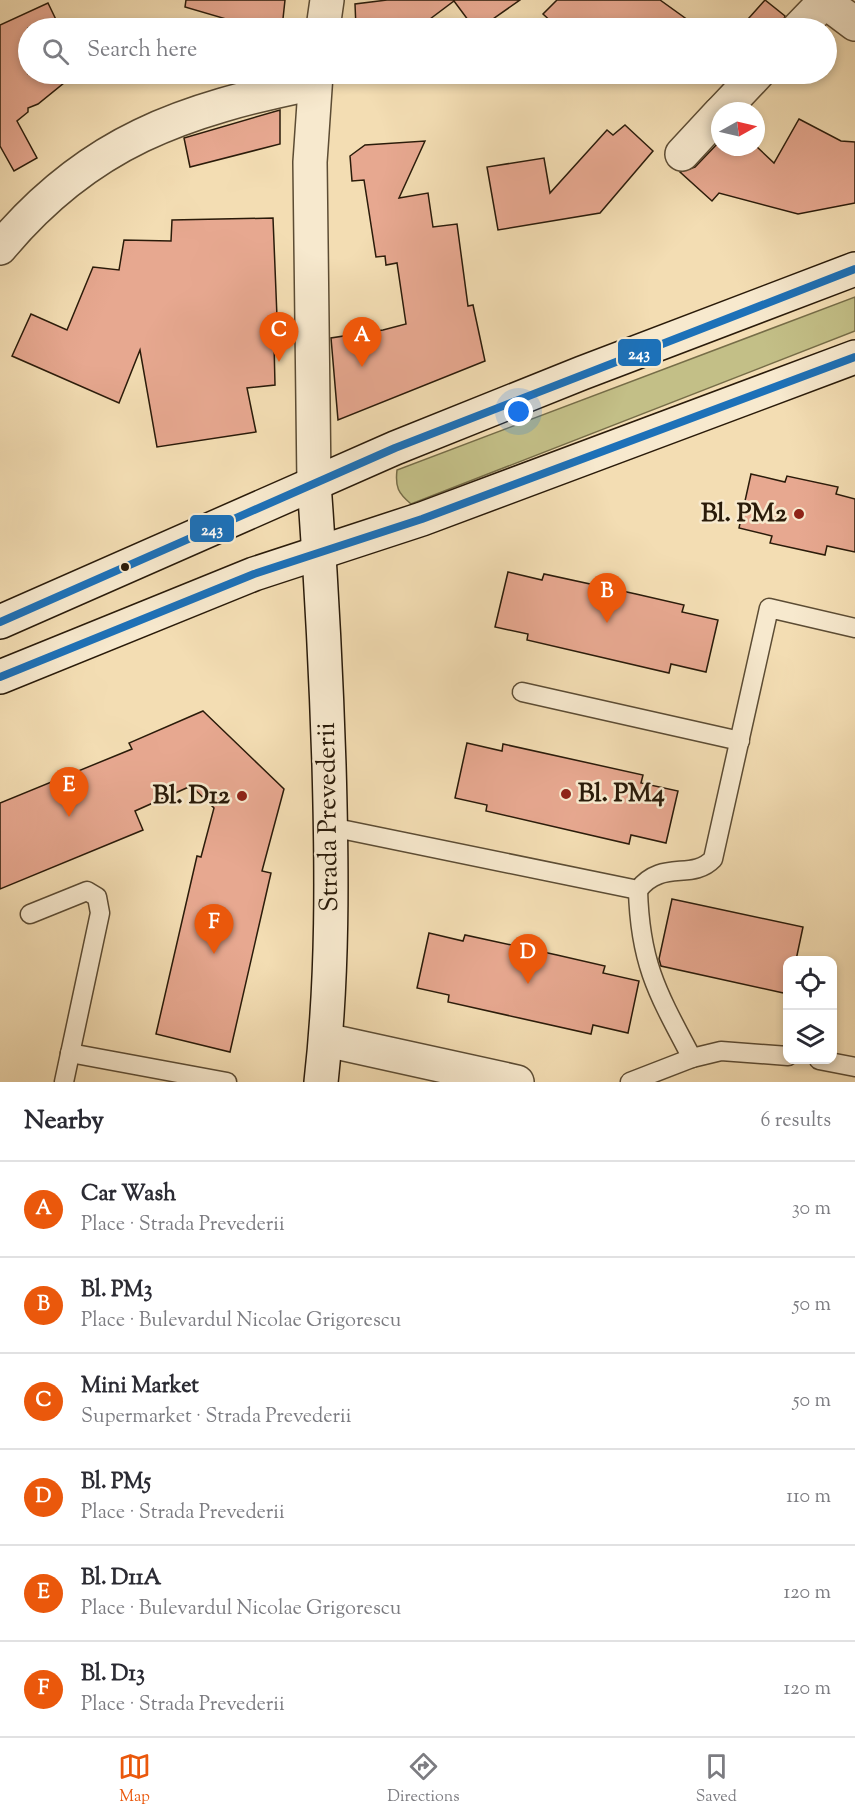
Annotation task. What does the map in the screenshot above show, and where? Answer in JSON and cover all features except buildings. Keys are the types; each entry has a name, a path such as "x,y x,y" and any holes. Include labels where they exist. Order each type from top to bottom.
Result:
{"main road":[{"path":"324,18 327,0"},
{"path":"818,18 838,7"},
{"path":"0,248 48,200 86,167 126,141 176,119 294,84"},
{"path":"314,484 310,174 315,84"},
{"path":"730,102 748,84"},
{"path":"682,154 711,123"},
{"path":"0,622 395,448 855,269"},
{"path":"0,677 254,574 422,519 855,357"},
{"name":"Strada Prevederii","path":"314,484 331,827 326,1040 321,1082"},
{"path":"326,1040 517,1082"}],"lane":[{"path":"692,1058 654,986 639,928 638,890 646,879 661,872 697,868 707,865 713,859 769,608 855,628"},
{"path":"522,692 740,741"},
{"path":"331,827 638,890"},
{"path":"30,914 87,891 97,897 100,913 63,1082"},
{"path":"630,1082 692,1058 721,1051 783,1056"},
{"path":"70,1053 226,1082"},
{"path":"837,1063 855,1067"}],"shaded area":[{"path":"855,297 855,331 411,504 398,489 397,470"}],"transit line":[{"name":"243","path":"0,622 395,448 855,269"},
{"name":"243","path":"0,677 254,574 422,519 855,357"}],"place":[{"name":"Mini Market","path":"279,362"},
{"name":"Car Wash","path":"362,367"},
{"name":"Bl. PM2","path":"799,514"},
{"name":"Bl. PM3","path":"607,623"},
{"name":"Bl. PM4","path":"566,794"},
{"name":"Bl. D12","path":"242,796"},
{"name":"Bl. D11A","path":"69,817"},
{"name":"Bl. D13","path":"214,954"},
{"name":"Bl. PM5","path":"528,984"}]}
